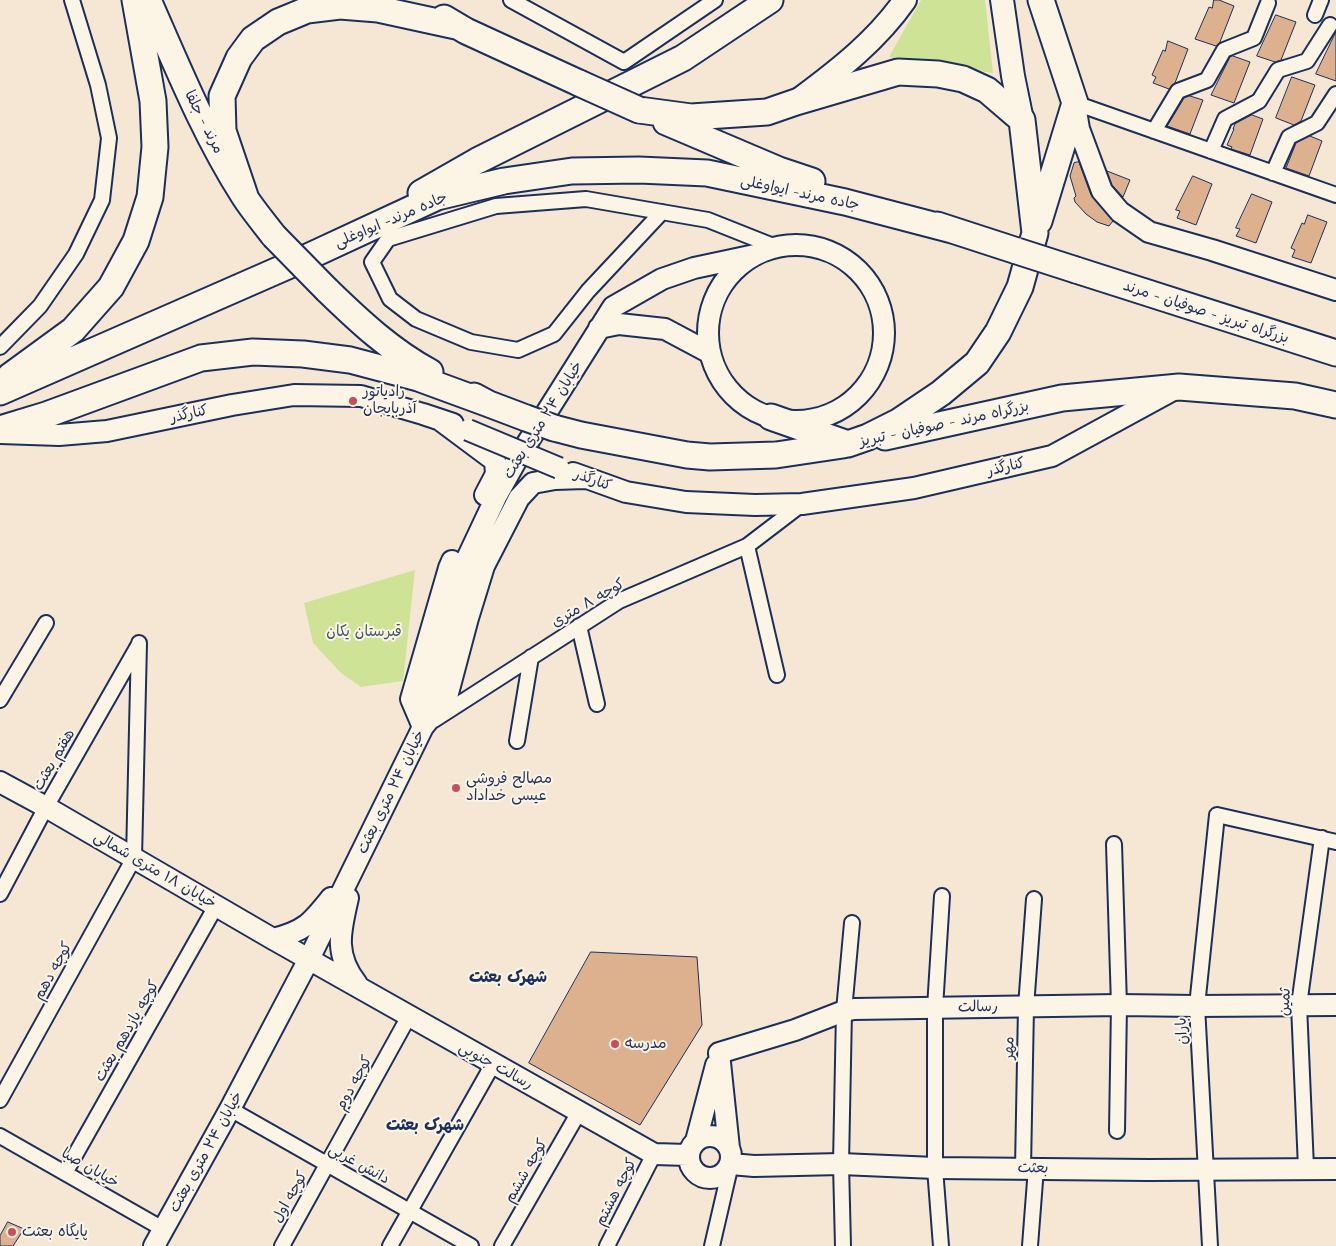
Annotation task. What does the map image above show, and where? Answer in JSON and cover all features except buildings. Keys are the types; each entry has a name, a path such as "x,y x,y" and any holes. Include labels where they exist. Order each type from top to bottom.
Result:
{"highway":[{"path":"0,383 73,330 111,287 136,241 150,197 155,147 153,101 135,0"},
{"name":"مرند - جلفا","path":"148,0 188,90 219,151 245,196 274,236 327,290 371,331 407,360 489,404"},
{"path":"415,0 456,26 639,110 780,170 952,230"},
{"path":"299,261 477,161 683,58 770,0"},
{"path":"771,417 807,423 848,444 868,437 898,422 941,393 977,363 998,332 1020,287 1075,103 1041,0"},
{"path":"245,196 223,131 222,96 239,58 253,39 278,22 307,10 340,6 378,9 456,26"},
{"path":"639,110 691,117 767,112 898,72 938,74 963,79 986,90 1022,120 1035,233"},
{"name":"جاده مرند- ایواوغلی","path":"0,392 203,301 299,261 437,197 504,181 572,171 639,170 707,173 845,202 952,230"},
{"name":"بزرگراه تبریز - صوفیان - مرند","path":"952,230 1336,353"},
{"path":"0,429 46,416 201,358 254,352 303,354 350,360 418,378 489,404"},
{"name":"بزرگراه مرند - صوفیان - تبریز","path":"489,404 554,428 687,456 776,455 848,444 1062,398 1179,387 1295,396 1336,405"},
{"path":"744,456 807,423"}],"main road":[{"path":"796,102 834,74 864,48 895,15 905,0"},
{"path":"1002,0 1013,76 1022,120"}],"street":[{"path":"0,347 40,306 71,262 102,200 109,138 98,85 72,0"},
{"path":"511,0 624,62 715,0"},
{"path":"1315,16 1321,0"},
{"path":"1154,131 1178,91 1207,80 1224,50 1254,38 1268,3"},
{"path":"1211,151 1225,119 1259,101 1278,70 1308,61 1330,25"},
{"path":"1273,173 1289,137 1318,123 1336,94"},
{"path":"1335,193 1075,103 1079,129 1102,191 1120,212 1148,232 1212,250 1336,290"},
{"path":"662,212 588,291 554,334 518,350 472,342 416,319 390,299 372,262 388,239 496,206 586,199 662,212 708,220 776,246"},
{"path":"771,417 750,408 732,394 719,375 710,353 708,330 712,307 721,286 736,268 755,255 776,246 799,244 814,246 843,257 861,272 874,291 882,312 884,335 881,358 871,379 857,397 838,410 807,423"},
{"name":"خیابان ۲۴ متری بعثت","path":"158,1241 309,959 423,727 463,567 500,490 613,307 662,279 694,268 755,255"},
{"path":"599,328 619,324 665,329 710,353"},
{"name":"کنارگذر","path":"0,433 59,435 107,431 232,405 294,395 362,396 468,430 559,468 626,492 686,502 754,505 802,504 914,488 1052,456 1179,387"},
{"path":"440,420 495,461 496,474 449,568 411,699 423,727 447,697 484,566 519,498 533,483 585,478"},
{"name":"کوچه ۸ متری","path":"423,727 619,601 747,546 802,504"},
{"path":"747,546 777,675"},
{"path":"0,700 46,624"},
{"path":"579,626 597,704"},
{"name":"هفتم بعثت","path":"0,894 46,806 139,643 134,858"},
{"path":"517,741 531,657"},
{"name":"خیابان ۱۸ متری شمالی","path":"0,782 46,806 309,959"},
{"name":"باران","path":"1210,1246 1197,1006 1217,815 1322,838"},
{"path":"1322,838 1336,842"},
{"name":"ثمین","path":"1306,1168 1299,1005 1322,838"},
{"path":"1114,844 1119,1005 1117,1130"},
{"name":"کوچه دهم","path":"0,1100 134,858"},
{"path":"273,939 290,934 309,924 354,869"},
{"path":"354,869 340,944 343,963 348,974 359,988"},
{"path":"941,1246 935,1168 935,1008 942,896"},
{"name":"مهر","path":"1030,1246 1026,1006 1034,900"},
{"name":"کوچه یازدهم بعثت","path":"65,1173 216,906"},
{"path":"843,1246 841,1164 844,1011 852,923"},
{"name":"رسالت جنوبی","path":"309,959 654,1154 692,1148"},
{"name":"رسالت","path":"719,1053 795,1030 854,1009 1119,1005 1336,1005"},
{"name":"کوچه دوم","path":"327,1164 409,1016"},
{"path":"719,1053 730,1156 727,1171 713,1179 698,1176 692,1170 689,1163 719,1053"},
{"path":"390,1246 493,1064"},
{"name":"دانش غربی","path":"230,1109 472,1246"},
{"name":"کوچه ششم","path":"502,1246 579,1112"},
{"name":"خیابان صبا","path":"0,1136 65,1173 158,1241"},
{"path":"692,1148 703,1137 718,1137 725,1142 730,1156 712,1246"},
{"name":"کوچه هشتم","path":"607,1246 654,1154"},
{"name":"بعثت","path":"730,1156 754,1166 841,1164 935,1168 1336,1169"},
{"name":"کوچه اول","path":"282,1246 327,1164"}],"green space":[{"path":"921,0 985,0 993,73 889,57"},
{"name":"قبرستان یکان","path":"415,570 403,681 361,687 341,673 313,643 304,603"}],"place":[{"name":"رادیاتور آذربایجان","path":"353,401"},
{"name":"مصالح فروشی عیسی خداداد","path":"456,788"},
{"name":"مدرسه","path":"615,1044"},
{"name":"پایگاه بعثت","path":"12,1232"}],"district":[{"name":"شهرک بعثت","path":"508,977"},
{"name":"شهرک بعثت","path":"425,1125"}]}
